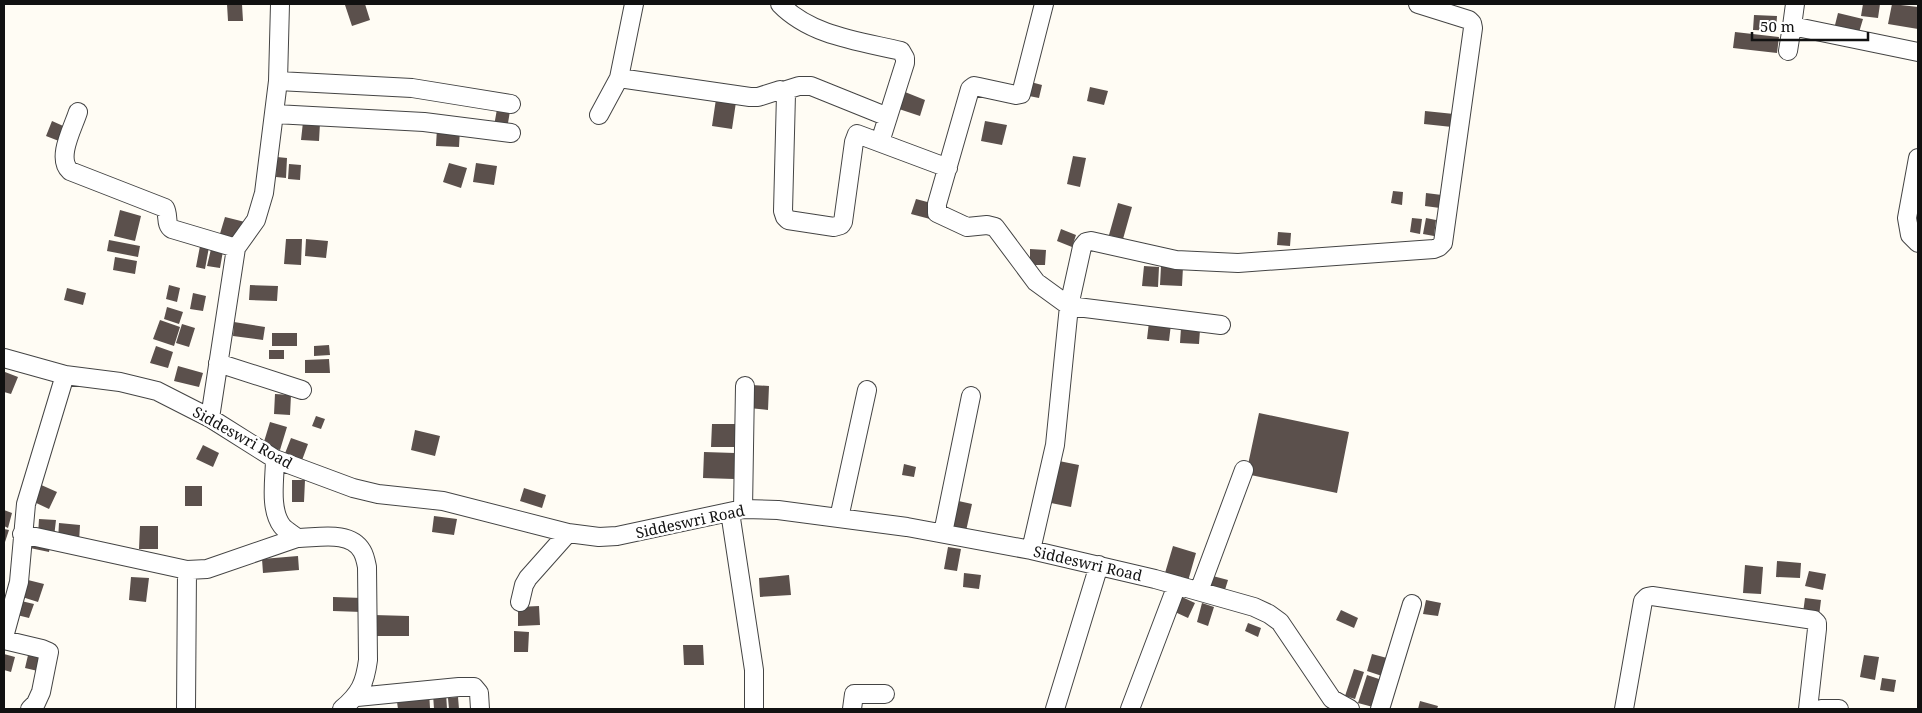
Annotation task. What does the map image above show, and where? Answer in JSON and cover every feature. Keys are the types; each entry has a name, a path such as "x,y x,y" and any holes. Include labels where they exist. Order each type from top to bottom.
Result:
{"street":[{"path":"210,418 236,248 256,220 261,206 275,114 280,4"},
{"path":"599,115 619,78 634,4"},
{"path":"780,4 792,16 819,30 900,51 903,54 905,63 880,142"},
{"path":"1044,4 1021,94 1016,96 979,86 972,87 937,204 937,212 967,227 986,225 995,227 1036,282 1070,306 1220,326"},
{"path":"1031,550 1055,445 1070,306 1082,247 1086,242 1091,241 1176,260 1238,263 1434,249 1443,243 1473,28 1472,23 1468,20 1418,4"},
{"path":"1788,51 1795,4"},
{"path":"1792,26 1918,52"},
{"path":"619,78 750,97 758,97 799,86 811,86 888,117"},
{"path":"278,81 412,88 511,104"},
{"path":"784,91 786,94 784,215 788,220 834,227 841,225 843,222 855,136 859,134 948,168"},
{"path":"78,112 63,155 65,167 70,171 165,208 168,225 172,229 236,248"},
{"path":"275,114 424,122 510,133"},
{"path":"1918,158 1906,218 1910,235 1918,243"},
{"name":"Siddeswri Road","path":"4,358 65,375 137,385 157,391 210,418 275,459 353,488 378,494 443,501 568,533 599,537 617,536 736,510 778,510 943,533 1099,565 1177,585 1254,607 1275,618 1280,622 1331,704 1350,709"},
{"path":"218,363 302,390"},
{"path":"30,709 41,692 49,652 4,639 19,582 22,534 28,494 65,375"},
{"path":"745,386 736,510 754,670 754,709"},
{"path":"839,518 867,390"},
{"path":"943,533 971,396"},
{"path":"275,459 275,505 277,517 282,526 298,538"},
{"path":"1199,591 1244,470"},
{"path":"520,602 524,585 528,578 568,533"},
{"path":"22,534 187,570 207,569 298,538 339,537 350,540 363,552 367,567 368,660 366,673 357,697 342,709"},
{"path":"1055,709 1099,565"},
{"path":"186,709 187,570"},
{"path":"1130,709 1177,585"},
{"path":"1624,709 1643,601 1647,597 1652,596 1814,620 1817,623 1817,629 1808,709"},
{"path":"1380,709 1412,604"},
{"path":"357,697 474,687 479,693 480,709"},
{"path":"852,709 854,694 885,694"},
{"path":"1821,709 1839,709"}],"building":[{"path":"227,4 242,4 243,21 228,21"},
{"path":"365,4 370,20 352,26 345,5"},
{"path":"1863,4 1880,4 1878,18 1861,16"},
{"path":"1892,4 1918,7 1918,29 1888,24"},
{"path":"1838,13 1863,19 1857,39 1833,33"},
{"path":"1754,15 1777,16 1776,31 1753,30"},
{"path":"1735,32 1779,37 1777,53 1733,48"},
{"path":"1027,81 1042,85 1039,98 1024,95"},
{"path":"1090,87 1108,91 1104,105 1087,101"},
{"path":"905,92 925,100 920,116 899,109"},
{"path":"716,99 736,102 732,129 712,126"},
{"path":"497,109 510,111 507,129 494,126"},
{"path":"1425,111 1454,114 1452,127 1424,124"},
{"path":"52,121 70,129 64,143 46,136"},
{"path":"985,121 1007,125 1002,145 981,141"},
{"path":"303,122 320,123 319,141 301,140"},
{"path":"437,128 460,129 459,147 436,146"},
{"path":"1073,156 1086,158 1080,187 1067,184"},
{"path":"277,157 287,158 286,178 276,177"},
{"path":"449,163 467,168 461,188 443,182"},
{"path":"476,163 497,166 494,185 473,182"},
{"path":"289,164 301,165 300,180 288,179"},
{"path":"1393,191 1403,192 1402,205 1391,203"},
{"path":"1426,193 1442,195 1440,208 1425,206"},
{"path":"916,199 935,204 930,219 911,214"},
{"path":"1118,203 1132,207 1123,239 1109,235"},
{"path":"120,210 141,216 135,241 114,236"},
{"path":"225,217 245,222 239,243 219,237"},
{"path":"1412,218 1422,219 1420,234 1410,232"},
{"path":"1426,218 1436,220 1434,236 1423,234"},
{"path":"1061,229 1076,235 1072,247 1057,241"},
{"path":"1278,232 1291,233 1290,246 1277,245"},
{"path":"286,239 302,239 301,265 284,264"},
{"path":"306,239 328,241 326,258 305,256"},
{"path":"109,240 140,246 138,257 107,251"},
{"path":"200,246 209,247 205,269 196,267"},
{"path":"211,249 223,251 220,268 207,266"},
{"path":"1030,249 1046,250 1045,265 1030,265"},
{"path":"115,257 137,261 135,274 113,270"},
{"path":"1144,266 1159,267 1158,287 1142,286"},
{"path":"1161,266 1183,267 1182,286 1160,285"},
{"path":"169,285 180,288 177,302 166,299"},
{"path":"250,285 278,286 277,301 249,300"},
{"path":"67,288 86,293 83,305 64,300"},
{"path":"193,293 206,296 203,311 190,309"},
{"path":"167,307 183,312 179,324 164,319"},
{"path":"160,320 180,327 174,346 153,339"},
{"path":"234,322 265,327 263,340 233,336"},
{"path":"1149,322 1171,324 1169,341 1147,339"},
{"path":"182,324 195,328 189,347 176,343"},
{"path":"1181,328 1200,330 1199,344 1180,343"},
{"path":"272,333 297,333 297,346 272,346"},
{"path":"329,345 330,355 314,356 314,346"},
{"path":"156,346 173,352 168,368 150,363"},
{"path":"269,350 284,350 284,359 269,359"},
{"path":"329,359 330,373 305,373 305,360"},
{"path":"178,366 203,373 199,387 174,381"},
{"path":"5,372 18,377 11,394 4,392"},
{"path":"751,385 769,386 768,410 749,408"},
{"path":"275,394 291,395 290,415 274,414"},
{"path":"1259,413 1349,432 1337,493 1246,474"},
{"path":"316,416 325,419 321,429 312,426"},
{"path":"270,422 287,427 280,450 263,445"},
{"path":"712,424 740,424 740,447 711,447"},
{"path":"415,430 440,436 435,456 411,450"},
{"path":"291,438 308,444 301,463 284,456"},
{"path":"203,445 219,453 213,467 196,459"},
{"path":"704,452 735,453 734,479 703,478"},
{"path":"1054,460 1079,465 1071,507 1046,502"},
{"path":"904,464 916,467 914,477 902,475"},
{"path":"292,480 305,480 304,502 292,502"},
{"path":"39,484 57,492 49,509 32,501"},
{"path":"185,486 202,486 202,506 185,506"},
{"path":"524,488 546,495 542,508 520,501"},
{"path":"954,500 972,504 966,531 949,527"},
{"path":"4,510 12,513 8,528 4,526"},
{"path":"434,516 457,519 454,535 432,532"},
{"path":"39,519 56,520 54,537 38,535"},
{"path":"59,523 80,525 79,542 58,540"},
{"path":"140,526 158,526 158,549 139,549"},
{"path":"4,529 9,530 4,545"},
{"path":"32,538 51,541 49,552 30,548"},
{"path":"1173,546 1196,553 1188,581 1165,573"},
{"path":"948,547 961,549 957,571 944,569"},
{"path":"298,556 299,570 263,573 262,559"},
{"path":"1777,561 1801,563 1800,578 1776,577"},
{"path":"1745,565 1763,567 1761,594 1743,593"},
{"path":"1809,571 1826,574 1823,590 1805,586"},
{"path":"964,573 981,575 979,589 963,587"},
{"path":"789,575 791,595 760,597 759,578"},
{"path":"1209,575 1228,580 1224,593 1205,588"},
{"path":"131,577 149,578 146,602 129,600"},
{"path":"24,579 44,584 38,602 19,596"},
{"path":"333,597 363,598 362,612 333,611"},
{"path":"1182,597 1195,603 1188,618 1175,612"},
{"path":"1805,598 1821,600 1819,616 1803,613"},
{"path":"17,600 34,604 29,618 13,614"},
{"path":"1426,600 1441,603 1438,616 1423,614"},
{"path":"1202,603 1214,607 1208,626 1197,622"},
{"path":"539,606 540,625 518,626 518,607"},
{"path":"1341,610 1358,618 1354,628 1336,620"},
{"path":"374,615 409,616 409,636 373,636"},
{"path":"1248,623 1261,628 1258,637 1245,631"},
{"path":"514,631 529,632 528,652 514,652"},
{"path":"683,645 703,645 704,665 684,665"},
{"path":"29,651 46,655 42,672 25,668"},
{"path":"4,654 15,657 11,672 4,670"},
{"path":"1372,654 1387,658 1382,676 1367,671"},
{"path":"1864,655 1879,657 1875,680 1860,677"},
{"path":"1354,669 1364,672 1355,699 1345,696"},
{"path":"1367,675 1382,680 1373,707 1358,703"},
{"path":"1882,678 1896,680 1894,692 1880,690"},
{"path":"429,692 430,708 398,709 396,695"},
{"path":"446,693 447,709 434,709 433,694"},
{"path":"458,697 459,709 449,709 448,698"},
{"path":"1420,701 1438,706 1437,709 1418,709"}]}
